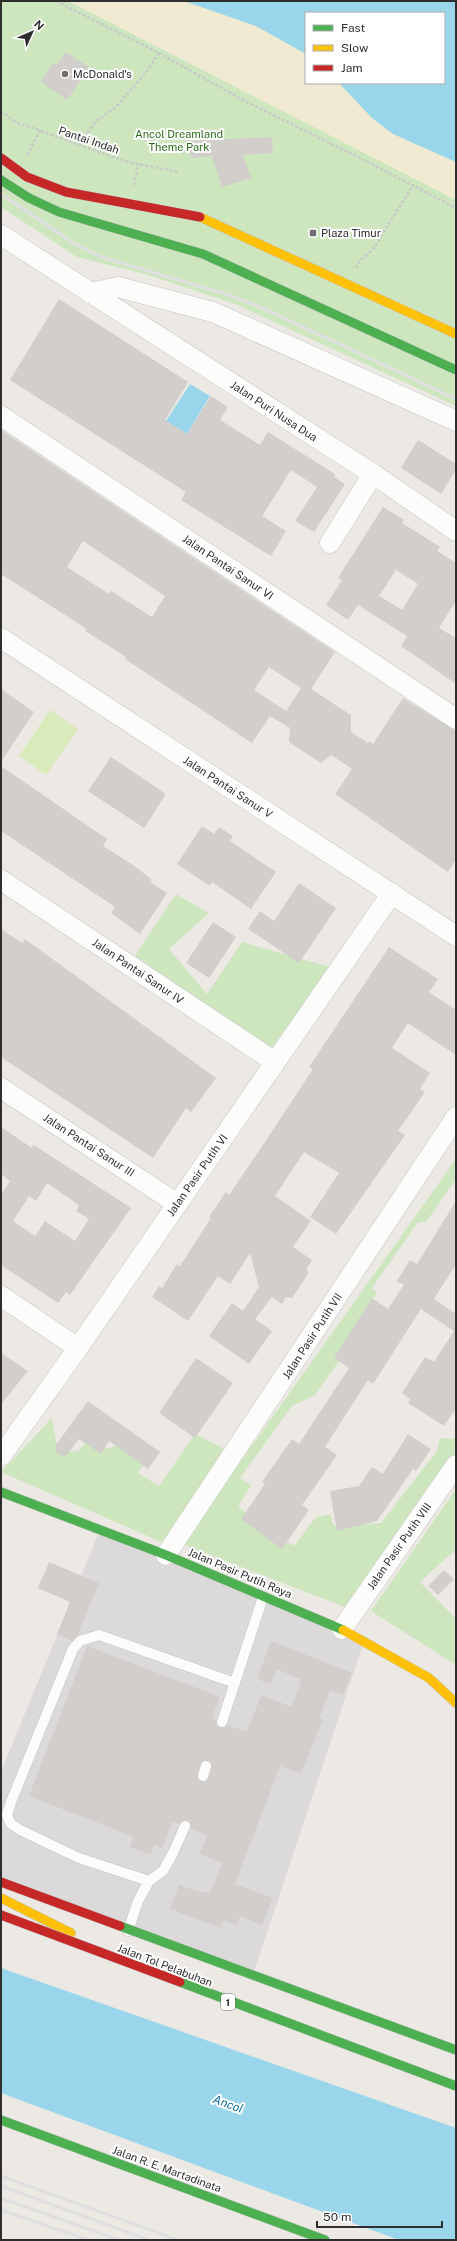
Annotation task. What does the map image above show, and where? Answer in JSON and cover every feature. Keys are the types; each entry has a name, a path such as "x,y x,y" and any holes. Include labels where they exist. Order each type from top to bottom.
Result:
{"main road":[{"path":"1,158 27,177 66,192 133,208 200,217 456,334"},
{"path":"1,180 29,198 59,212 126,228 203,254 456,370"},
{"name":"Jalan Pasir Putih Raya","path":"1,1492 166,1555 342,1629 429,1678 456,1703"},
{"path":"1,1883 126,1938 456,2057"},
{"name":"Jalan Tol Pelabuhan","path":"1,1883 456,2050"},
{"path":"1,1898 148,1968 327,2047 456,2094"},
{"name":"Jalan Tol Pelabuhan","path":"1,1915 164,1978 456,2086"},
{"name":"Jalan R. E. Martadinata","path":"1,2120 325,2240"}],"street":[{"name":"Jalan Puri Nusa Dua","path":"1,235 373,474 456,531"},
{"path":"90,293 118,287 213,312 456,421"},
{"name":"Jalan Pantai Sanur VI","path":"1,416 456,719"},
{"path":"330,543 373,474"},
{"name":"Jalan Pantai Sanur V","path":"1,638 456,936"},
{"name":"Jalan Pantai Sanur IV","path":"1,880 275,1062"},
{"name":"Jalan Pasir Putih VI","path":"1,1456 78,1348 176,1203 392,893"},
{"name":"Jalan Pantai Sanur III","path":"1,1088 176,1203"},
{"name":"Jalan Pasir Putih VII","path":"166,1555 456,1117"},
{"path":"1,1296 78,1348"},
{"name":"Jalan Pasir Putih VIII","path":"342,1629 456,1465"}],"lane":[{"path":"222,1722 263,1597"},
{"path":"149,1881 79,1858 20,1830 10,1823 7,1815 10,1802 73,1649 80,1641 98,1635 235,1684"},
{"path":"126,1938 138,1901 149,1881 163,1871 173,1853 184,1826"}],"path":[{"path":"56,1 159,54 241,99 414,185 456,208"},
{"path":"79,145 95,122 116,107 147,71 159,54"},
{"name":"Pantai Indah","path":"1,112 16,122 132,163 179,172"},
{"path":"16,169 29,152 40,131"},
{"path":"347,284 359,262 374,248 414,185"}],"shaded area":[{"path":"100,1530 364,1641 253,1975 1,1878 1,1772"}],"green space":[{"name":"Ancol Dreamland Theme Park","path":"1,1 456,1 456,406 235,304 148,275 77,257 1,207"},
{"path":"50,710 78,729 46,775 19,756"},
{"path":"176,894 209,913 169,949 207,994 242,942 330,967 271,1049 135,956"},
{"path":"456,1159 456,1179 426,1222 418,1222 372,1288 377,1293 342,1348 339,1361 315,1395 292,1406 240,1478 251,1485 238,1507 294,1546 316,1517 330,1514 334,1526 381,1523 437,1451 440,1438 456,1439 456,1455 350,1609 182,1544"},
{"path":"52,1418 58,1453 78,1451 90,1438 108,1449 121,1443 146,1460 138,1473 159,1486 195,1434 228,1451 166,1544 1,1472"},
{"path":"456,1489 456,1549 420,1582 456,1619 456,1665 371,1611"}],"sand":[{"path":"68,1 184,1 256,26 305,53 305,84 340,84 372,118 413,143 456,162 456,200"}],"water":[{"path":"184,1 456,1 456,162 393,134 372,118 340,84 445,84 445,12 305,12 305,53 256,26"},
{"path":"190,384 210,396 187,434 166,421"},
{"name":"Ancol","path":"1,1968 456,2128 456,2240 399,2240 1,2093"}],"building":[{"name":"McDonald's","path":"66,52 89,67 67,100 41,82 53,63 56,65"},
{"path":"272,137 273,153 243,155 251,178 222,187 212,156 191,158 189,141"},
{"path":"59,299 188,382 165,420 187,434 211,396 228,407 220,420 260,445 268,432 335,474 334,477 345,484 314,532 295,521 317,487 291,470 262,516 286,531 271,556 181,500 186,492 10,380"},
{"path":"1,430 335,652 311,689 351,715 351,732 368,743 369,741 373,744 403,698 456,731 456,859 448,872 335,794 352,769 331,755 321,763 289,742 290,728 270,716 252,743 125,659 126,657 85,631 87,629 1,574","holes":["83,541 165,596 152,617 111,591 109,594 67,567","269,667 301,688 286,711 254,690"]},
{"path":"418,440 456,464 456,470 441,494 401,468"},
{"path":"383,507 404,520 402,523 440,547 437,551 456,563 456,601 439,628 456,638 456,684 401,646 407,636 358,605 348,620 326,605 342,580 338,578","holes":["396,570 418,584 402,610 379,596"]},
{"path":"1,689 34,712 1,762"},
{"path":"111,757 166,794 144,828 88,791"},
{"path":"1,766 107,839 103,846 136,867 152,880 150,882 167,893 140,934 111,913 115,907 1,831"},
{"path":"202,826 214,834 219,827 233,836 230,841 276,872 251,909 212,882 210,886 177,864"},
{"path":"299,883 336,908 299,963 248,929 260,911 274,921"},
{"path":"213,922 236,937 209,978 186,963"},
{"path":"1,929 22,943 25,939 216,1078 191,1112 186,1108 153,1158 1,1057"},
{"path":"389,947 438,979 429,992 456,1010 456,1055 408,1023 392,1048 430,1073 420,1089 425,1092 398,1131 405,1135 336,1234 310,1217 339,1173 304,1152 275,1196 311,1221 293,1247 312,1260 307,1268 308,1274 292,1298 286,1297 282,1304 272,1297 255,1319 272,1331 249,1364 209,1336 232,1303 243,1311 259,1287 250,1253 230,1284 218,1276 188,1321 152,1297 159,1286 162,1288 177,1264 180,1266 211,1218 209,1217 226,1192 229,1195 267,1139 313,1069 309,1067"},
{"path":"1,1127 32,1148 34,1145 131,1208 70,1295 66,1292 58,1303 1,1265 1,1194 10,1181 1,1174","holes":["47,1183 79,1205 76,1211 89,1219 75,1241 45,1221 35,1236 13,1221 29,1196 36,1201"]},
{"path":"456,1201 456,1264 434,1299 456,1314 456,1408 444,1426 408,1403 410,1399 402,1393 425,1357 434,1362 454,1331 421,1309 373,1384 368,1380 325,1447 337,1455 302,1505 309,1510 282,1549 241,1519 265,1484 262,1482 292,1439 299,1444 349,1368 334,1358 372,1298 388,1309 404,1285 397,1281 410,1260 417,1264"},
{"path":"1,1353 28,1371 1,1404"},
{"path":"196,1358 233,1383 195,1438 159,1413"},
{"path":"88,1401 160,1452 148,1469 109,1441 101,1454 79,1439 67,1455 61,1456 56,1453 56,1445"},
{"path":"408,1434 431,1449 416,1471 413,1469 377,1521 337,1531 330,1491 359,1486 372,1467 383,1474"},
{"path":"49,1562 99,1583 77,1636 72,1641 57,1634 70,1602 38,1588"},
{"path":"444,1570 454,1579 438,1595 428,1586"},
{"path":"271,1641 352,1673 343,1695 330,1690 319,1718 323,1719 301,1774 280,1766 235,1884 273,1898 262,1925 240,1916 237,1925 224,1920 221,1928 170,1909 179,1885 199,1892 210,1893 222,1863 200,1854 207,1835 191,1829 191,1825 188,1820 182,1821 179,1824 172,1822 162,1848 154,1845 151,1855 130,1847 134,1837 29,1796 87,1646 220,1697 212,1718 216,1720 217,1726 223,1728 228,1725 247,1732 261,1695 292,1707 301,1679 276,1669 271,1684 257,1679","holes":["205,1760 210,1761 212,1767 208,1780 202,1782 198,1780 197,1775 200,1764"]}],"railway":[{"path":"1,194 73,243 101,257 229,295 267,310 456,399"},
{"path":"1,2176 178,2240"},
{"path":"1,2186 149,2240"},
{"path":"1,2198 119,2240"},
{"path":"1,2210 88,2240"}],"traffic: fast":[{"path":"1,180 29,198 59,212 203,254 456,370"},
{"path":"1,1492 166,1555 343,1630"},
{"path":"120,1926 456,2050"},
{"path":"180,1982 456,2086"},
{"path":"1,2120 325,2240"}],"traffic: slow":[{"path":"200,217 456,334"},
{"path":"343,1630 429,1678 456,1703"},
{"path":"1,1898 71,1933"}],"traffic: jam":[{"path":"1,158 27,177 66,192 200,217"},
{"path":"1,1882 120,1926"},
{"path":"1,1915 180,1982"}],"place":[{"name":"McDonald's","path":"65,74"},
{"name":"Plaza Timur","path":"313,233"}]}
